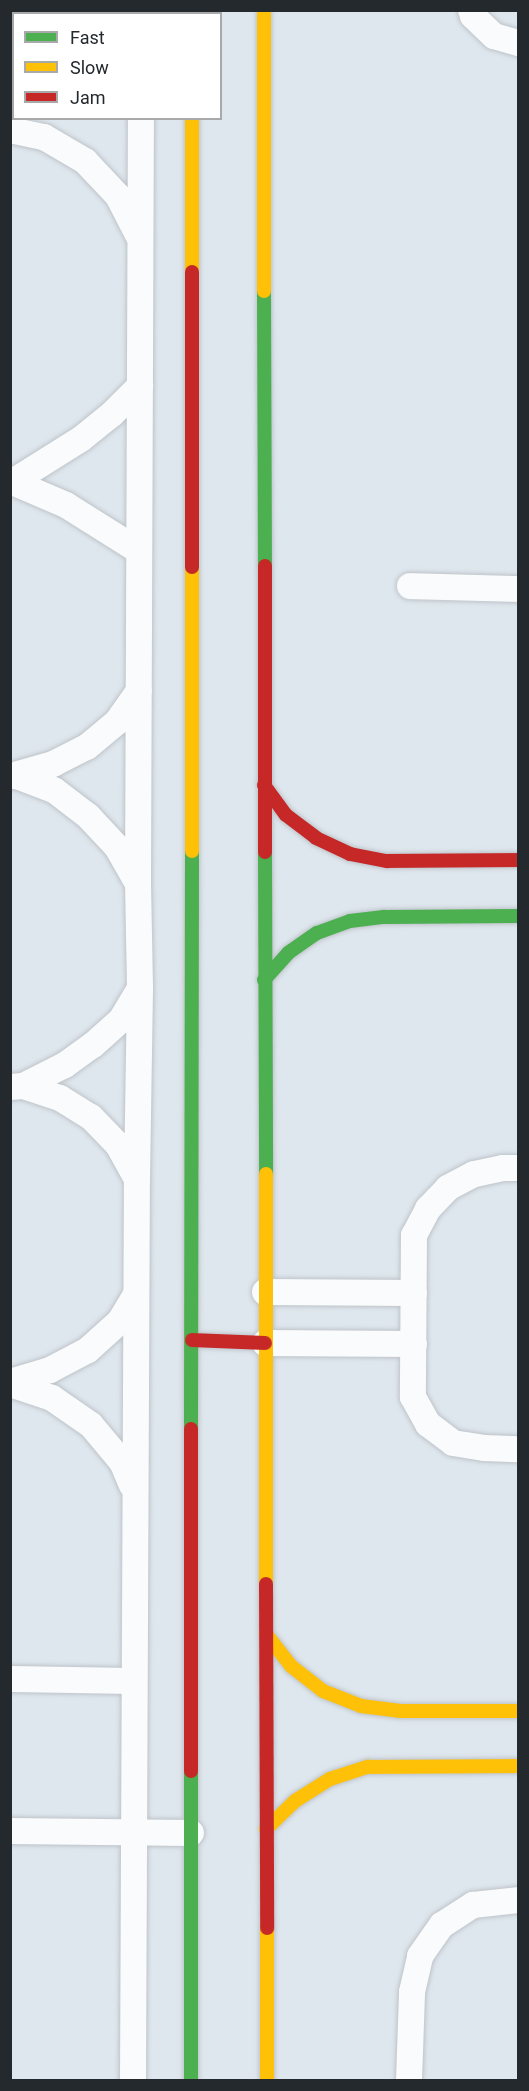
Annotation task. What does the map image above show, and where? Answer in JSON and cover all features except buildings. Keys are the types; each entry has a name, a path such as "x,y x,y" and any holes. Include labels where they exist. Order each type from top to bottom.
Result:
{"street":[{"path":"264,10 267,2080"},
{"path":"471,10 472,16 494,36 519,43"},
{"path":"133,2080 136,1294 140,987 138,692 141,120"},
{"path":"191,2080 192,120"},
{"path":"10,130 44,137 85,161 118,196 141,239"},
{"path":"12,481 81,439 112,414 140,386"},
{"path":"12,481 66,505 139,551"},
{"path":"410,586 519,588"},
{"path":"14,776 53,764 87,747 117,722 138,692"},
{"path":"14,776 54,790 88,816 117,847 138,884"},
{"path":"264,785 286,814 316,838 350,854 387,861 519,860"},
{"path":"264,980 288,953 316,933 350,921 384,917 519,916"},
{"path":"17,1086 65,1065 93,1045 121,1020 140,987"},
{"path":"17,1086 60,1098 91,1117 118,1145 137,1180"},
{"path":"519,1168 503,1168 474,1174 448,1188 428,1209 414,1235 413,1397 428,1424 453,1443 484,1448 519,1449"},
{"path":"265,1292 414,1293"},
{"path":"10,1383 50,1370 88,1350 120,1321 136,1294"},
{"path":"192,1340 414,1344"},
{"path":"10,1383 52,1398 91,1425 122,1462 135,1493"},
{"path":"266,1634 291,1666 323,1691 361,1706 401,1711 519,1711"},
{"path":"10,1679 134,1682"},
{"path":"266,1829 295,1801 330,1779 368,1767 519,1766"},
{"path":"10,1831 191,1833"},
{"path":"409,2080 412,1992 420,1956 442,1925 473,1905 519,1900"}],"traffic: fast":[{"path":"264,291 265,566"},
{"path":"191,1429 192,851"},
{"path":"265,852 266,1174"},
{"path":"264,980 288,953 317,933 350,921 384,917 518,916"},
{"path":"191,1771 191,2080"}],"traffic: slow":[{"path":"264,10 264,291"},
{"path":"192,120 192,272"},
{"path":"192,567 192,851"},
{"path":"266,1174 266,1584"},
{"path":"266,1634 291,1666 323,1691 361,1706 401,1711 518,1711"},
{"path":"266,1829 295,1801 330,1779 368,1767 518,1766"},
{"path":"267,1928 267,2080"}],"traffic: jam":[{"path":"192,272 192,567"},
{"path":"265,566 265,852"},
{"path":"264,785 286,815 316,838 350,854 387,861 518,860"},
{"path":"192,1340 265,1343"},
{"path":"191,1429 191,1771"},
{"path":"266,1584 267,1928"}]}
